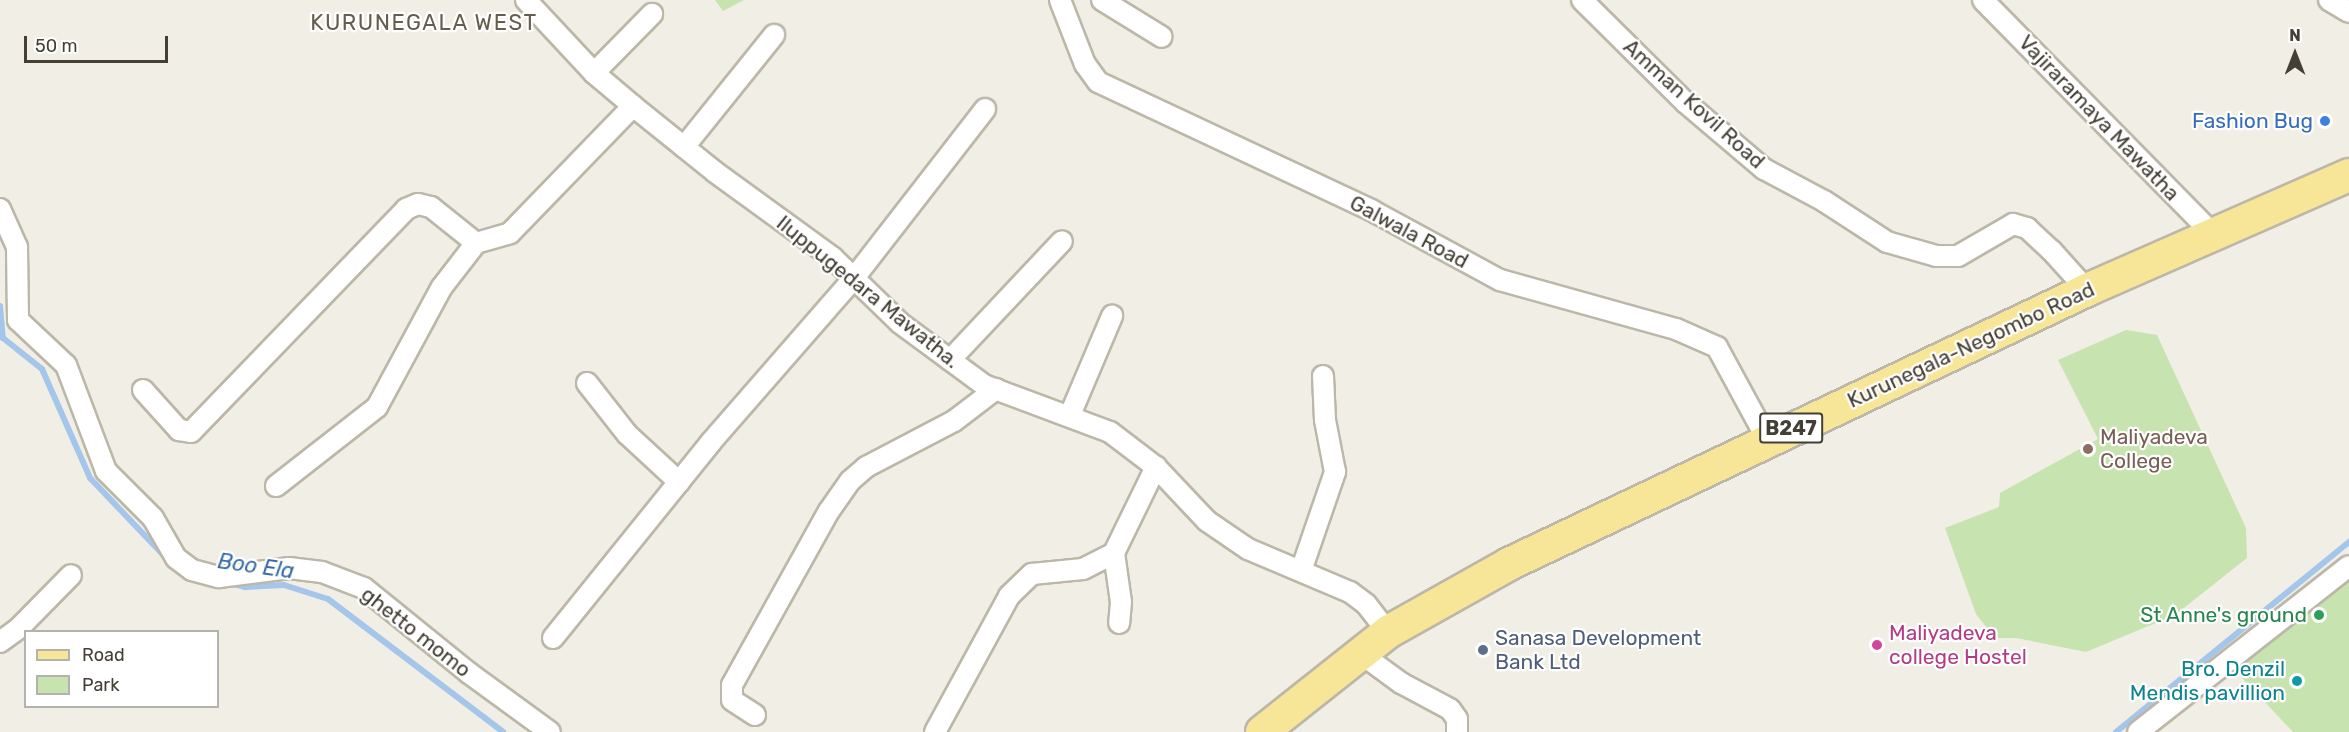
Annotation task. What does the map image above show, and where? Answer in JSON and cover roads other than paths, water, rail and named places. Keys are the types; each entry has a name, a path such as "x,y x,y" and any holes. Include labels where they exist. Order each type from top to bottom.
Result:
{"main road":[{"name":"Kurunegala-Negombo Road","path":"1262,732 1388,632 1509,564 1767,439 2087,290 2215,236 2349,175"}],"street":[{"name":"Iluppugedara Mawatha.","path":"526,0 594,73 684,147 832,257 900,323 950,360 996,389 1110,432 1156,467 1207,521 1248,549 1302,568 1350,592 1388,632"},
{"name":"Galwala Road","path":"1060,0 1084,64 1098,82 1371,210 1500,280 1676,329 1717,347 1767,439"},
{"path":"1102,0 1162,37"},
{"name":"Amman Kovil Road","path":"1582,0 1685,102 1764,169 1824,201 1887,242 1936,256 1958,256 2001,228 2013,224 2027,228 2087,290"},
{"name":"Vajiraramaya Mawatha","path":"1983,0 2215,236"},
{"path":"2330,0 2349,12"},
{"path":"594,73 652,14"},
{"path":"684,147 774,35"},
{"path":"276,486 377,407 442,287 476,243 510,233 633,106"},
{"path":"553,638 679,482 854,278 985,109"},
{"path":"143,390 179,430 191,432 406,209 418,204 431,207 476,243"},
{"name":"ghetto momo","path":"0,209 17,247 18,320 66,365 106,471 153,518 176,558 192,570 219,577 288,568 322,572 364,588 469,673 550,732"},
{"path":"950,360 1062,241"},
{"path":"1070,415 1112,316"},
{"path":"1302,568 1335,472 1325,420 1323,376"},
{"path":"587,382 627,434 679,482"},
{"path":"755,715 732,700 732,685 823,521 850,481 866,467 954,421 996,389"},
{"path":"1119,622 1121,602 1114,552 1156,467"},
{"path":"935,732 1009,596 1032,574 1083,569 1114,552"},
{"path":"2138,732 2349,566"},
{"path":"0,642 19,628 71,575"},
{"path":"1360,653 1401,683 1450,709 1457,719 1457,732"}],"waterway":[{"name":"Boo Ela","path":"0,306 3,338 42,369 90,478 170,562"},
{"name":"Boo Ela","path":"2116,732 2349,542"},
{"name":"Boo Ela","path":"230,583 245,587 284,585 328,599 503,732"}],"place":[{"name":"Fashion Bug","path":"2325,121"},
{"name":"Maliyadeva College","path":"2088,449"},
{"name":"St Anne's ground","path":"2319,615"},
{"name":"Maliyadeva college Hostel","path":"1877,645"},
{"name":"Sanasa Development Bank Ltd","path":"1483,650"},
{"name":"Bro. Denzil Mendis pavillion","path":"2297,681"}],"district":[{"name":"KURUNEGALA WEST","path":"424,23"}]}
